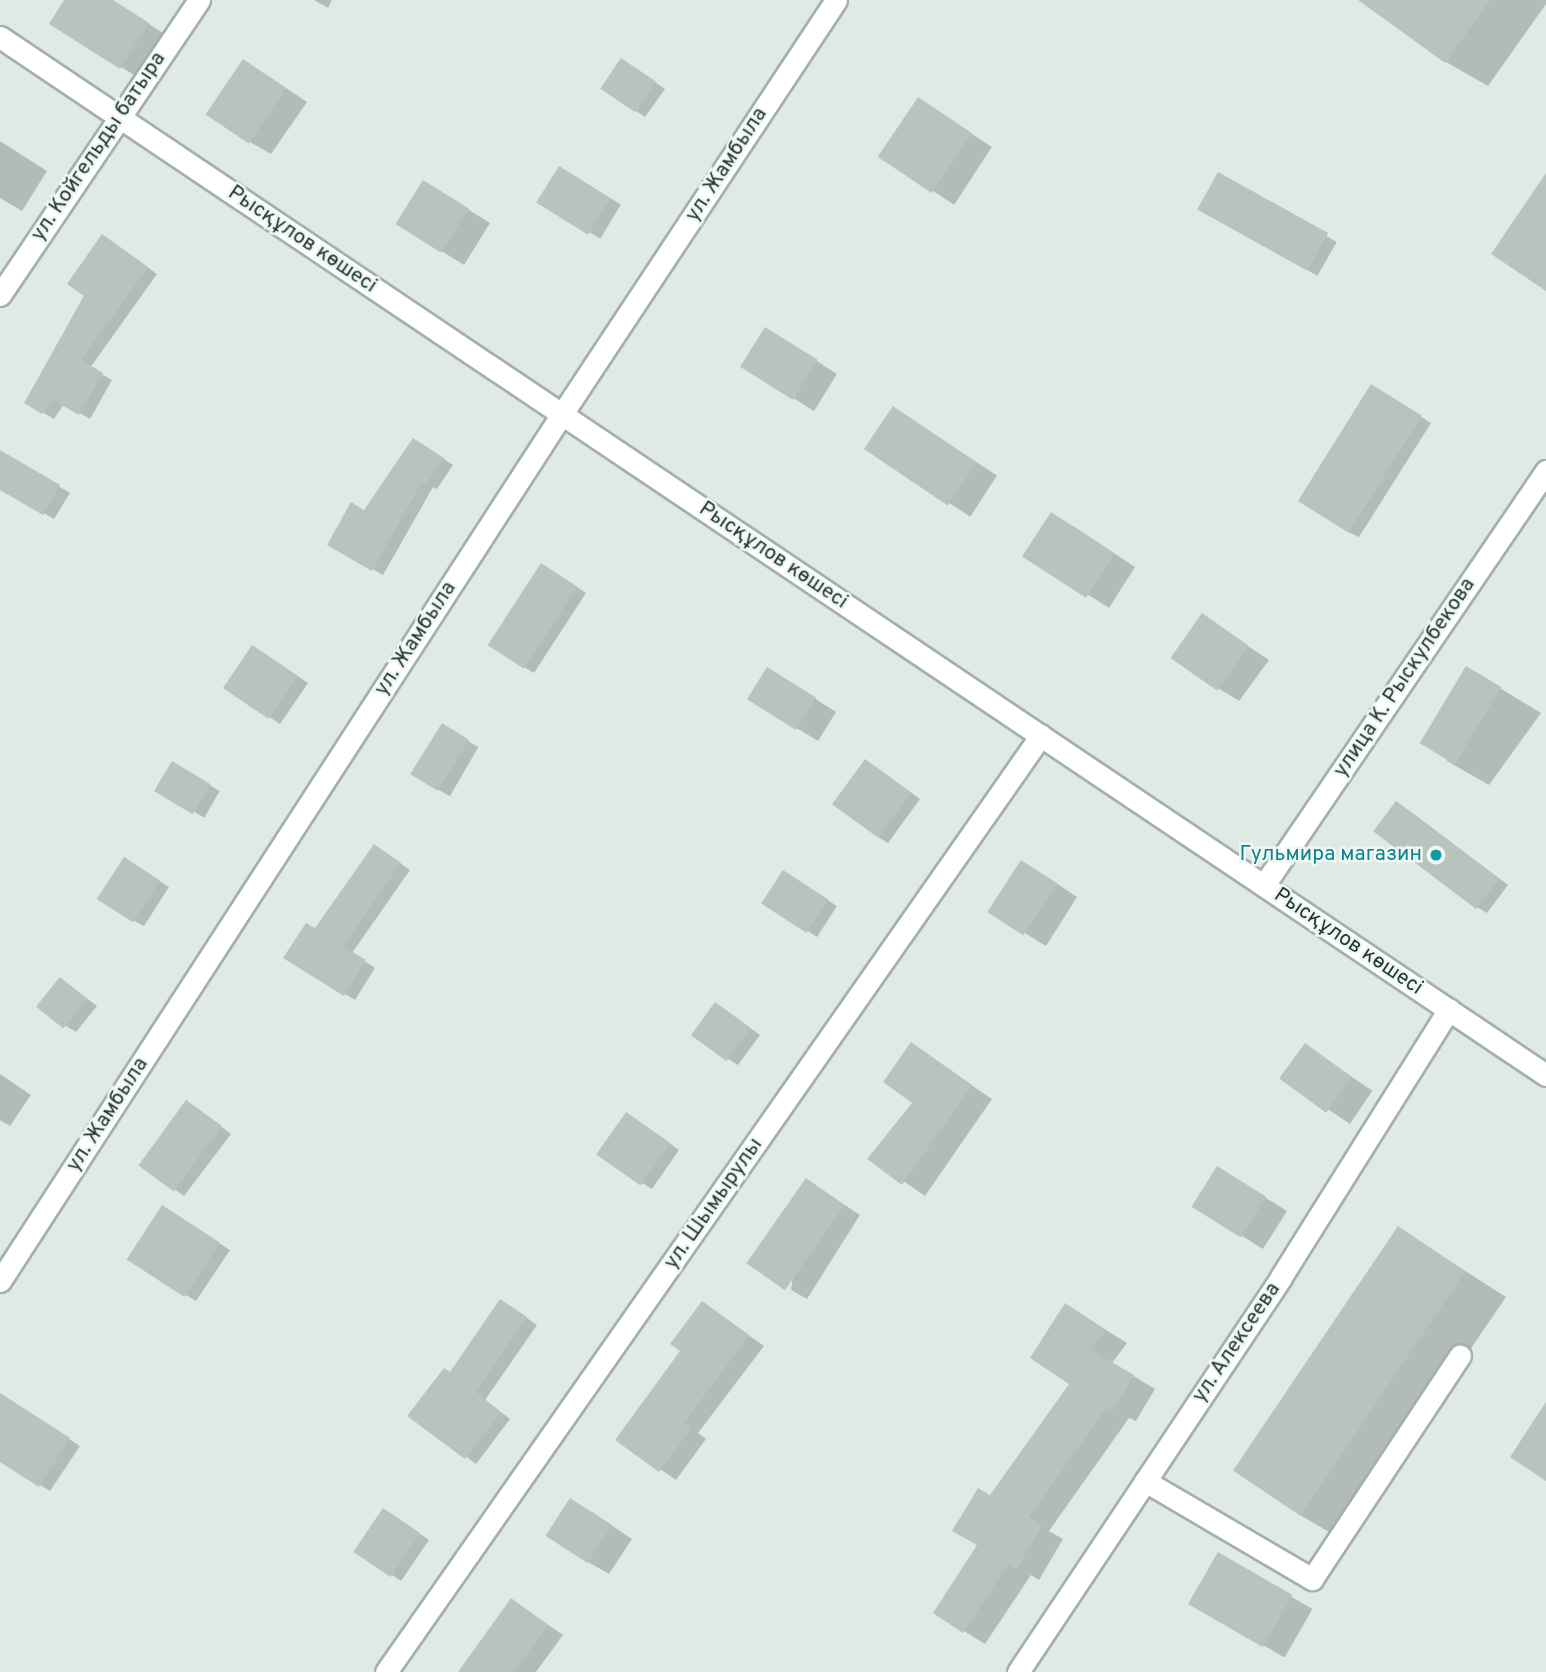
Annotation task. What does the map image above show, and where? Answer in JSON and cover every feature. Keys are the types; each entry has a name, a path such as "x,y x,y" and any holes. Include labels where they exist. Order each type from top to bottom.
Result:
{"street":[{"name":"ул. Койгельды батыра","path":"0,295 199,0"},
{"name":"ул. Жамбыла","path":"0,1281 562,414 836,0"},
{"name":"Рысқұлов көшесі","path":"0,37 1546,1075"},
{"name":"улица К. Рыскулбекова","path":"1264,885 1546,471"},
{"name":"ул. Шымырулы","path":"386,1672 1041,736"},
{"name":"ул. Алексеева","path":"1018,1672 1281,1277 1449,1009"},
{"path":"1145,1481 1312,1579 1460,1356"}],"building":[{"path":"64,0 113,0 149,23 120,69 49,24"},
{"path":"1358,0 1490,0 1445,63"},
{"path":"621,58 656,81 635,112 600,89"},
{"path":"243,59 286,88 249,144 206,115"},
{"path":"918,97 972,133 932,193 878,157"},
{"path":"559,166 611,198 588,235 536,202"},
{"path":"1218,172 1328,233 1307,271 1197,210"},
{"path":"1546,173 1546,291 1491,254"},
{"path":"423,180 469,209 441,253 395,224"},
{"path":"102,234 148,267 81,360 103,373 79,415 53,400 42,414 24,403 84,296 67,284"},
{"path":"765,327 818,360 793,400 740,367"},
{"path":"1371,384 1422,416 1349,533 1298,501"},
{"path":"893,406 977,462 948,506 864,449"},
{"path":"413,438 444,458 426,484 422,482 372,571 327,545 351,502 364,510"},
{"path":"0,450 60,485 43,515 0,490"},
{"path":"1051,512 1115,553 1086,598 1022,556"},
{"path":"541,563 577,586 524,669 488,645"},
{"path":"1202,613 1249,646 1217,691 1170,658"},
{"path":"252,645 298,676 269,719 223,688"},
{"path":"1466,666 1501,687 1455,764 1420,743"},
{"path":"767,667 816,698 796,730 747,699"},
{"path":"442,723 469,740 437,791 410,774"},
{"path":"865,759 911,793 878,838 832,804"},
{"path":"172,761 211,784 193,814 154,791"},
{"name":"Гульмира магазин","path":"1396,801 1499,879 1476,909 1373,831"},
{"path":"374,844 401,863 343,946 366,960 344,996 283,958 306,923 315,928"},
{"path":"124,857 160,880 133,922 97,899"},
{"path":"1021,860 1057,883 1023,935 987,912"},
{"path":"783,870 828,899 807,933 761,904"},
{"path":"60,977 87,999 63,1029 36,1007"},
{"path":"715,1002 751,1028 726,1061 691,1035"},
{"path":"911,1042 972,1085 902,1185 867,1159 912,1103 883,1082"},
{"path":"1305,1043 1352,1077 1326,1113 1279,1079"},
{"path":"186,1100 222,1126 174,1191 138,1166"},
{"path":"626,1112 670,1143 640,1186 596,1155"},
{"path":"1217,1166 1266,1197 1241,1237 1192,1207"},
{"path":"806,1178 845,1205 785,1290 746,1263"},
{"path":"162,1205 220,1243 184,1297 127,1260"},
{"path":"1398,1226 1465,1271 1300,1516 1233,1471"},
{"path":"500,1299 527,1317 476,1392 501,1412 465,1459 407,1416 444,1368 450,1372"},
{"path":"702,1301 749,1335 684,1423 691,1429 659,1472 615,1440 680,1351 670,1344"},
{"path":"1065,1303 1106,1330 1091,1350 1134,1375 1113,1411 1107,1407 1029,1517 1042,1525 1017,1569 1008,1564 963,1633 933,1613 977,1545 952,1531 978,1488 990,1495 1069,1384 1030,1358"},
{"path":"0,1393 70,1438 39,1487 0,1462"},
{"path":"1546,1402 1546,1481 1510,1457"},
{"path":"570,1498 612,1525 587,1563 545,1536"},
{"path":"383,1508 420,1533 391,1577 353,1552"},
{"path":"1218,1552 1292,1595 1262,1647 1188,1604"},
{"path":"511,1598 548,1625 514,1672 458,1672"}],"place":[{"name":"Гульмира магазин","path":"1436,855"}]}
